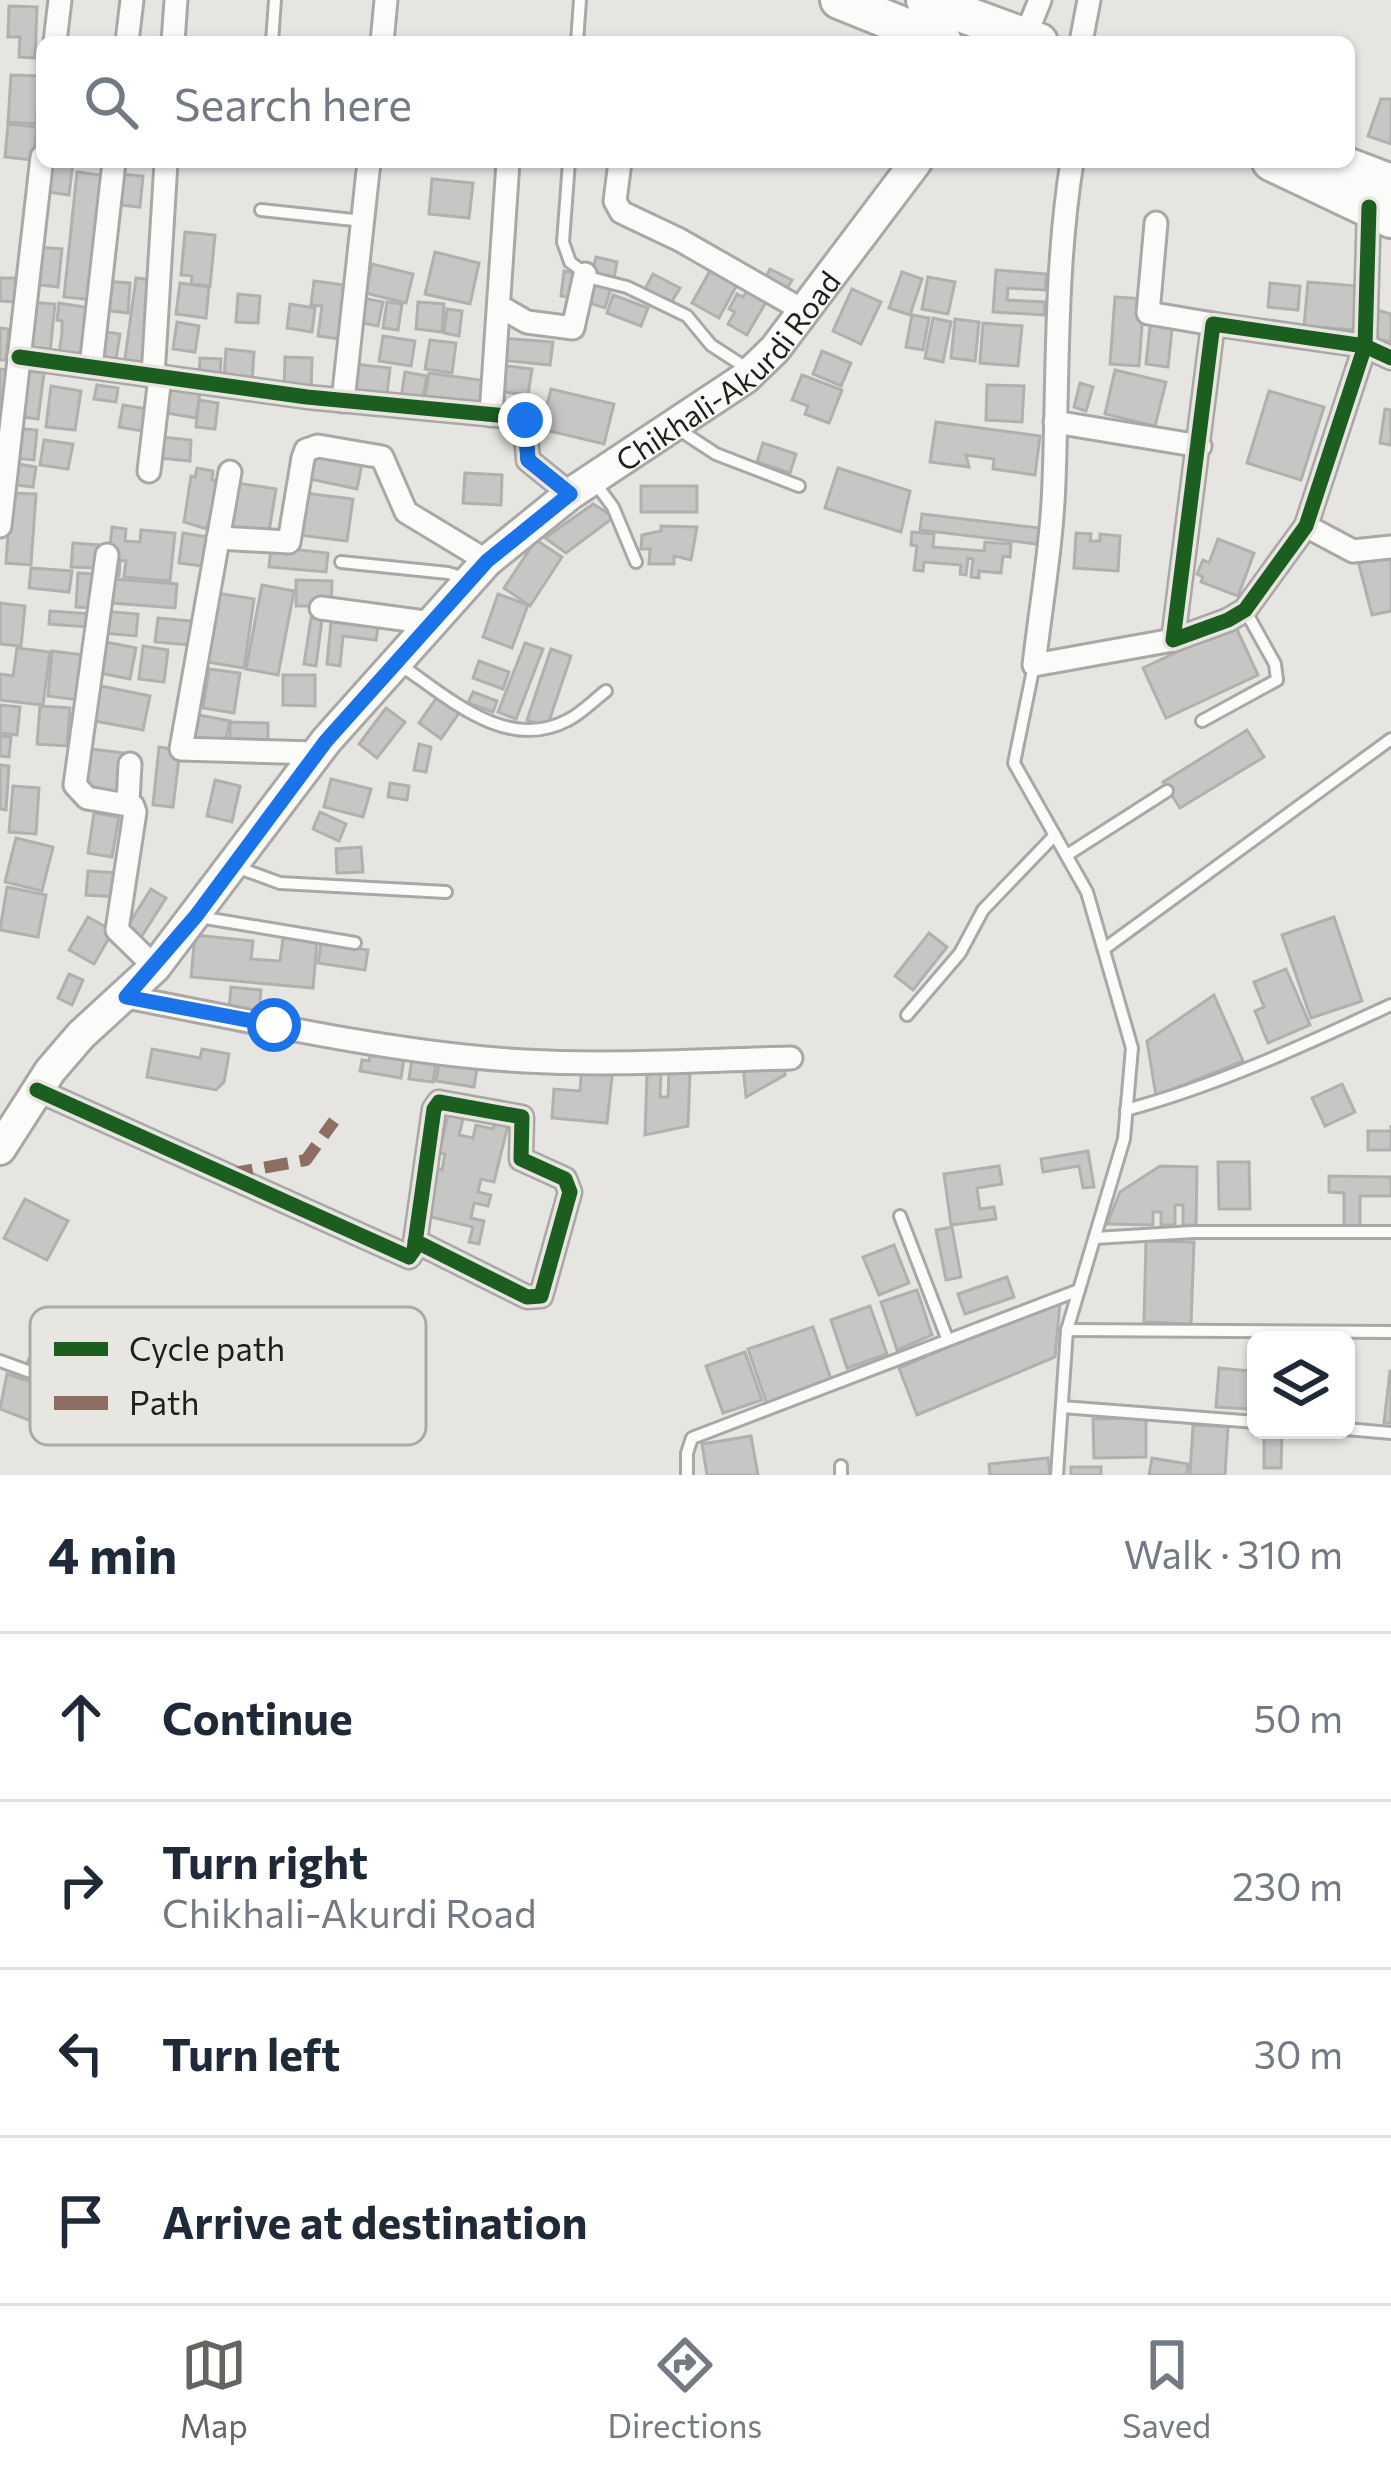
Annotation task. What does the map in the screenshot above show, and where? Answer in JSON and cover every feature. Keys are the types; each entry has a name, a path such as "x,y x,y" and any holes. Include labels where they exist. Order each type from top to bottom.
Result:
{"main road":[{"path":"839,0 928,36"},
{"path":"925,0 1017,36"},
{"name":"Chikhali-Akurdi Road","path":"4,1133 82,1035 155,967 317,753 479,570 581,487 752,371 804,311 911,168"},
{"path":"1287,168 1384,204"},
{"path":"1343,168 1384,204"}],"street":[{"path":"56,36 60,0"},
{"path":"129,36 132,0"},
{"path":"173,36 176,0"},
{"path":"383,36 386,0"},
{"path":"1028,36 1040,0"},
{"path":"1082,36 1088,0"},
{"path":"0,526 41,168"},
{"path":"91,367 112,168"},
{"path":"149,471 166,168"},
{"path":"344,400 368,168"},
{"path":"491,415 508,168"},
{"path":"619,168 615,202 621,212 804,311"},
{"path":"1071,168 1064,216 1054,487 1034,665 1173,640 1245,610 1306,526 1365,346 1384,204"},
{"path":"1156,223 1148,313 1365,346 1391,358"},
{"path":"499,306 527,322 573,328 585,274"},
{"path":"1173,640 1214,324"},
{"path":"19,357 525,420 528,460 581,487"},
{"path":"1055,422 1200,446"},
{"path":"218,538 289,542 303,458 306,450 318,446 382,458 406,512 479,570"},
{"path":"230,472 181,749 317,753"},
{"path":"1306,526 1353,550 1391,547"},
{"path":"107,555 75,785 87,798 128,802"},
{"path":"321,608 432,623"},
{"path":"130,764 128,802 135,812 117,930 155,967"},
{"path":"126,997 297,1029 521,1061 791,1058"},
{"path":"37,1090 409,1257 439,1102 522,1117 521,1159 565,1179 570,1192 541,1296 527,1297 415,1241"}],"lane":[{"path":"272,36 275,0"},
{"path":"577,36 580,0"},
{"path":"568,168 563,242 570,262 604,283 628,286 687,316 711,345 752,371"},
{"path":"261,210 362,221"},
{"path":"674,427 716,454 799,486"},
{"path":"581,487 613,507 637,562"},
{"path":"340,562 448,573 479,570"},
{"path":"1202,721 1276,680 1275,664 1245,610"},
{"path":"397,663 478,717 509,729 553,726 572,718 605,691"},
{"path":"1034,665 1014,763 1088,892 1132,1048 1124,1139 1067,1330 1058,1475"},
{"path":"1104,950 1391,739"},
{"path":"1067,855 1167,791"},
{"path":"907,1015 960,953 983,910 1055,835"},
{"path":"234,866 280,883 446,892"},
{"path":"196,916 355,943"},
{"path":"1126,1110 1182,1095 1268,1062 1391,1005"},
{"path":"900,1216 947,1338"},
{"path":"1095,1238 1193,1232 1391,1232"},
{"path":"687,1475 692,1438 1079,1290"},
{"path":"1067,1330 1391,1332"},
{"path":"0,1361 30,1372"},
{"path":"1062,1407 1247,1421"},
{"path":"1355,1431 1391,1433"}],"building":[{"path":"9,6 37,7 35,58 19,57 20,37 8,37"},
{"path":"11,75 36,76 36,124 8,122"},
{"path":"1381,99 1391,99 1391,144 1368,136"},
{"path":"8,124 36,127 33,160 5,157"},
{"path":"45,168 72,168 69,195 42,191"},
{"path":"77,172 108,176 96,300 64,297"},
{"path":"121,174 143,176 140,207 118,205"},
{"path":"432,179 473,183 469,218 429,214"},
{"path":"185,232 215,235 210,286 191,284 192,276 181,275"},
{"path":"36,247 62,249 58,287 32,284"},
{"path":"435,252 479,263 470,304 425,294"},
{"path":"596,257 617,262 614,278 592,273"},
{"path":"372,264 413,274 406,303 365,293"},
{"path":"711,269 738,283 719,318 692,303"},
{"path":"770,269 792,280 782,297 761,286"},
{"path":"996,270 1047,274 1045,290 1008,288 1007,300 1045,302 1044,315 993,312"},
{"path":"564,271 580,274 577,298 561,296"},
{"path":"902,272 922,279 910,315 889,308"},
{"path":"653,274 680,288 671,303 645,289"},
{"path":"928,277 955,282 948,314 922,309"},
{"path":"0,278 16,278 15,302 0,301"},
{"path":"136,278 155,280 144,365 124,366"},
{"path":"588,280 611,288 605,308 582,301"},
{"path":"104,281 130,283 128,313 101,310"},
{"path":"314,281 345,285 342,310 351,311 347,340 318,336 322,306 311,305"},
{"path":"1308,282 1358,286 1354,330 1304,326"},
{"path":"180,283 209,287 206,318 176,314"},
{"path":"1270,283 1300,286 1298,310 1268,307"},
{"path":"852,289 881,302 861,344 833,331"},
{"path":"747,291 766,302 747,335 728,324 737,294 743,297"},
{"path":"238,294 260,296 258,323 236,322"},
{"path":"613,295 648,308 641,326 607,313"},
{"path":"1115,297 1144,299 1139,366 1110,364"},
{"path":"362,298 383,302 378,326 358,322"},
{"path":"30,302 55,304 50,353 26,351"},
{"path":"387,302 402,304 398,330 383,328"},
{"path":"418,302 444,304 442,332 416,329"},
{"path":"59,303 90,308 82,357 59,354"},
{"path":"290,304 315,308 312,332 287,328"},
{"path":"447,309 462,311 459,336 444,333"},
{"path":"1377,310 1391,314 1391,342 1371,338"},
{"path":"912,315 929,318 923,350 906,347"},
{"path":"1151,317 1173,320 1168,367 1146,364"},
{"path":"933,318 951,322 943,362 925,358"},
{"path":"955,319 979,322 975,361 951,358"},
{"path":"177,322 199,326 195,352 173,349"},
{"path":"983,323 1022,326 1018,366 980,363"},
{"path":"0,328 9,329 6,360 0,360"},
{"path":"99,331 120,334 115,365 94,361"},
{"path":"383,336 415,341 411,366 379,361"},
{"path":"503,338 553,342 550,365 501,360"},
{"path":"430,340 456,343 452,373 425,369"},
{"path":"226,349 254,352 252,381 224,378"},
{"path":"822,351 851,363 841,386 813,374"},
{"path":"285,357 312,358 311,394 284,393"},
{"path":"200,358 221,359 220,376 199,375"},
{"path":"354,364 390,368 386,402 350,397"},
{"path":"501,365 532,369 528,395 497,391"},
{"path":"0,369 7,370 0,426"},
{"path":"22,370 44,373 38,419 16,416"},
{"path":"1115,370 1166,382 1155,426 1105,414"},
{"path":"405,372 427,376 422,402 401,398"},
{"path":"429,373 487,381 484,405 425,397"},
{"path":"802,375 842,390 829,423 805,414 808,406 792,400"},
{"path":"1080,383 1093,387 1086,411 1074,407"},
{"path":"97,385 118,388 116,402 94,399"},
{"path":"987,385 1024,386 1022,422 986,420"},
{"path":"51,386 81,391 75,430 46,427"},
{"path":"165,388 200,393 196,418 161,412"},
{"path":"551,389 614,404 604,444 541,429"},
{"path":"1269,391 1324,407 1301,480 1247,463"},
{"path":"199,400 218,403 215,429 196,427"},
{"path":"123,405 153,410 149,432 119,427"},
{"path":"1385,409 1391,410 1391,445 1380,443"},
{"path":"936,422 1040,436 1035,475 993,469 994,459 966,455 969,467 930,462"},
{"path":"12,428 37,430 34,460 10,458"},
{"path":"161,437 191,440 190,461 159,458"},
{"path":"44,440 73,444 68,469 40,465"},
{"path":"763,443 796,454 790,473 757,462"},
{"path":"315,449 363,459 357,489 310,479"},
{"path":"12,463 36,467 33,487 9,484"},
{"path":"197,468 213,471 212,480 219,481 212,525 207,529 184,522 191,476 195,477"},
{"path":"838,468 910,491 901,532 825,508"},
{"path":"465,473 502,475 501,505 463,503"},
{"path":"237,483 276,489 268,538 229,532"},
{"path":"641,486 697,486 697,512 641,512"},
{"path":"11,493 36,494 31,565 6,563"},
{"path":"304,493 353,499 347,541 299,535"},
{"path":"593,504 614,517 566,553 545,538"},
{"path":"922,514 1039,528 1037,544 920,530"},
{"path":"661,526 697,527 691,560 674,556 674,564 649,564 650,549 641,549 642,535 661,531"},
{"path":"112,527 126,529 125,541 140,542 141,530 175,533 170,581 124,577 126,561 120,560 119,576 107,575"},
{"path":"912,532 934,534 933,547 984,551 985,542 1011,544 1010,557 1003,556 1001,573 979,571 979,578 971,577 973,559 968,558 966,575 960,574 961,565 924,562 923,571 914,570 917,546 911,545"},
{"path":"183,533 214,538 210,567 179,563"},
{"path":"1076,533 1091,534 1090,541 1100,541 1100,534 1120,536 1118,571 1074,568"},
{"path":"1218,539 1254,553 1238,596 1201,582 1203,577 1197,574 1203,560 1209,563"},
{"path":"536,540 562,557 530,606 504,588"},
{"path":"73,543 99,545 97,568 71,567"},
{"path":"271,547 328,553 326,572 269,567"},
{"path":"1391,549 1391,611 1372,615 1357,557"},
{"path":"31,568 72,571 69,592 29,588"},
{"path":"78,573 94,574 93,608 76,607"},
{"path":"114,579 177,584 175,608 112,603"},
{"path":"296,580 332,581 331,606 296,606"},
{"path":"262,585 294,591 278,675 246,669"},
{"path":"216,593 254,599 244,668 207,662"},
{"path":"498,594 528,605 512,648 483,637"},
{"path":"0,603 25,606 21,646 0,644"},
{"path":"50,611 90,614 89,627 49,624"},
{"path":"102,611 138,614 136,636 100,633"},
{"path":"158,618 192,621 190,645 155,642"},
{"path":"311,618 322,619 316,666 304,664"},
{"path":"331,622 378,627 376,640 343,636 340,666 327,664"},
{"path":"1235,625 1258,675 1166,718 1143,668"},
{"path":"101,641 136,648 130,679 95,672"},
{"path":"525,643 543,649 516,719 498,712"},
{"path":"143,646 168,650 164,682 139,679"},
{"path":"17,648 50,652 43,705 0,700 0,674 13,676"},
{"path":"551,649 571,656 547,727 527,720"},
{"path":"52,651 84,655 80,700 48,696"},
{"path":"479,661 509,672 503,689 473,678"},
{"path":"209,669 240,673 234,713 203,708"},
{"path":"283,675 315,675 315,706 283,705"},
{"path":"91,684 150,696 143,730 84,719"},
{"path":"473,692 497,701 493,712 468,703"},
{"path":"437,697 459,713 441,739 419,723"},
{"path":"0,705 20,707 17,735 0,733"},
{"path":"40,706 70,708 67,746 37,744"},
{"path":"386,708 405,722 377,758 359,744"},
{"path":"199,715 230,721 224,747 194,740"},
{"path":"230,722 268,723 268,745 230,744"},
{"path":"1247,730 1264,757 1180,808 1163,782"},
{"path":"0,736 11,737 9,757 0,756"},
{"path":"419,744 431,747 426,772 414,770"},
{"path":"159,747 180,750 173,807 153,805"},
{"path":"84,748 124,753 119,795 83,791"},
{"path":"0,765 9,766 6,810 0,809"},
{"path":"331,779 371,789 363,817 324,807"},
{"path":"215,780 240,786 232,822 207,816"},
{"path":"390,783 409,786 407,800 388,797"},
{"path":"13,786 39,788 36,834 9,832"},
{"path":"320,812 346,824 339,841 313,829"},
{"path":"94,813 119,817 112,857 88,853"},
{"path":"16,838 53,847 42,891 5,882"},
{"path":"361,847 363,872 337,873 336,849"},
{"path":"88,871 118,873 116,897 86,895"},
{"path":"7,887 46,895 38,937 0,930"},
{"path":"151,889 166,898 140,939 125,930"},
{"path":"88,917 113,931 94,964 69,950"},
{"path":"1334,917 1362,1001 1311,1018 1282,935"},
{"path":"929,933 947,947 913,990 895,976"},
{"path":"195,935 253,941 251,959 280,961 283,938 317,941 313,988 191,977"},
{"path":"321,943 368,950 365,970 318,963"},
{"path":"1286,969 1310,1025 1268,1043 1255,1011 1264,1007 1254,982"},
{"path":"69,974 83,980 72,1005 58,998"},
{"path":"231,987 261,990 259,1012 229,1010"},
{"path":"1214,995 1243,1061 1156,1096 1147,1041"},
{"path":"372,1047 405,1052 401,1078 360,1071"},
{"path":"152,1049 200,1058 202,1049 229,1054 224,1082 216,1090 147,1077"},
{"path":"413,1052 437,1056 433,1082 409,1079"},
{"path":"440,1056 478,1062 474,1087 436,1081"},
{"path":"785,1060 785,1075 746,1097 743,1064"},
{"path":"582,1064 613,1067 607,1123 552,1118 554,1089 580,1091"},
{"path":"669,1070 690,1071 688,1126 645,1135 647,1073 661,1074 660,1097 668,1097"},
{"path":"1342,1084 1355,1112 1325,1126 1312,1098"},
{"path":"450,1107 465,1111 459,1135 473,1138 476,1125 493,1129 495,1118 509,1121 494,1182 481,1179 478,1192 491,1195 488,1206 474,1203 471,1218 484,1221 479,1244 469,1242 473,1227 422,1215 433,1167 442,1170 445,1154 439,1153"},
{"path":"1368,1131 1391,1131 1391,1150 1368,1150"},
{"path":"1088,1151 1094,1187 1083,1188 1079,1166 1043,1172 1041,1159"},
{"path":"1218,1162 1249,1162 1250,1209 1219,1209"},
{"path":"999,1166 1002,1184 977,1188 980,1209 994,1207 996,1219 951,1225 944,1174"},
{"path":"1160,1166 1197,1167 1196,1225 1183,1225 1183,1205 1175,1205 1175,1225 1161,1225 1161,1212 1153,1212 1153,1225 1107,1224 1120,1192"},
{"path":"1329,1176 1391,1177 1391,1196 1360,1196 1360,1227 1344,1227 1344,1193 1329,1192"},
{"path":"25,1199 68,1221 47,1260 4,1238"},
{"path":"952,1227 961,1277 946,1280 936,1230"},
{"path":"1146,1241 1194,1242 1191,1324 1144,1322"},
{"path":"894,1245 909,1283 879,1295 863,1257"},
{"path":"1007,1277 1014,1297 965,1314 958,1294"},
{"path":"917,1290 932,1335 897,1350 881,1302"},
{"path":"1060,1303 1055,1357 917,1415 899,1368"},
{"path":"870,1306 887,1354 847,1368 831,1320"},
{"path":"813,1327 832,1382 767,1404 748,1349"},
{"path":"745,1352 762,1400 723,1413 706,1366"},
{"path":"1219,1368 1247,1371 1247,1409 1216,1407"},
{"path":"1390,1371 1391,1423 1384,1423"},
{"path":"7,1374 30,1382 30,1421 0,1409"},
{"path":"1146,1418 1146,1457 1094,1458 1093,1419"},
{"path":"1193,1425 1228,1427 1225,1475 1190,1475"},
{"path":"751,1436 758,1475 707,1475 702,1444"},
{"path":"1264,1439 1282,1439 1281,1468 1264,1468"},
{"path":"1048,1458 1050,1475 990,1475 989,1464"},
{"path":"1152,1458 1188,1464 1187,1475 1149,1475"},
{"path":"1071,1467 1101,1467 1101,1475 1071,1475"}],"marked path":[{"path":"229,1174 306,1160 334,1121"}],"cycle path":[{"path":"1369,207 1365,346 1306,526 1245,610 1173,640 1213,324 1365,346 1391,358"},
{"path":"19,357 307,397 517,417 525,420 528,460 570,494"},
{"path":"37,1090 409,1257 439,1102 522,1117 521,1159 565,1179 570,1192 541,1296 527,1297 415,1241"}],"route":[{"path":"274,1025 126,997 196,916 326,741 487,561 570,494 528,460 525,420"}]}
